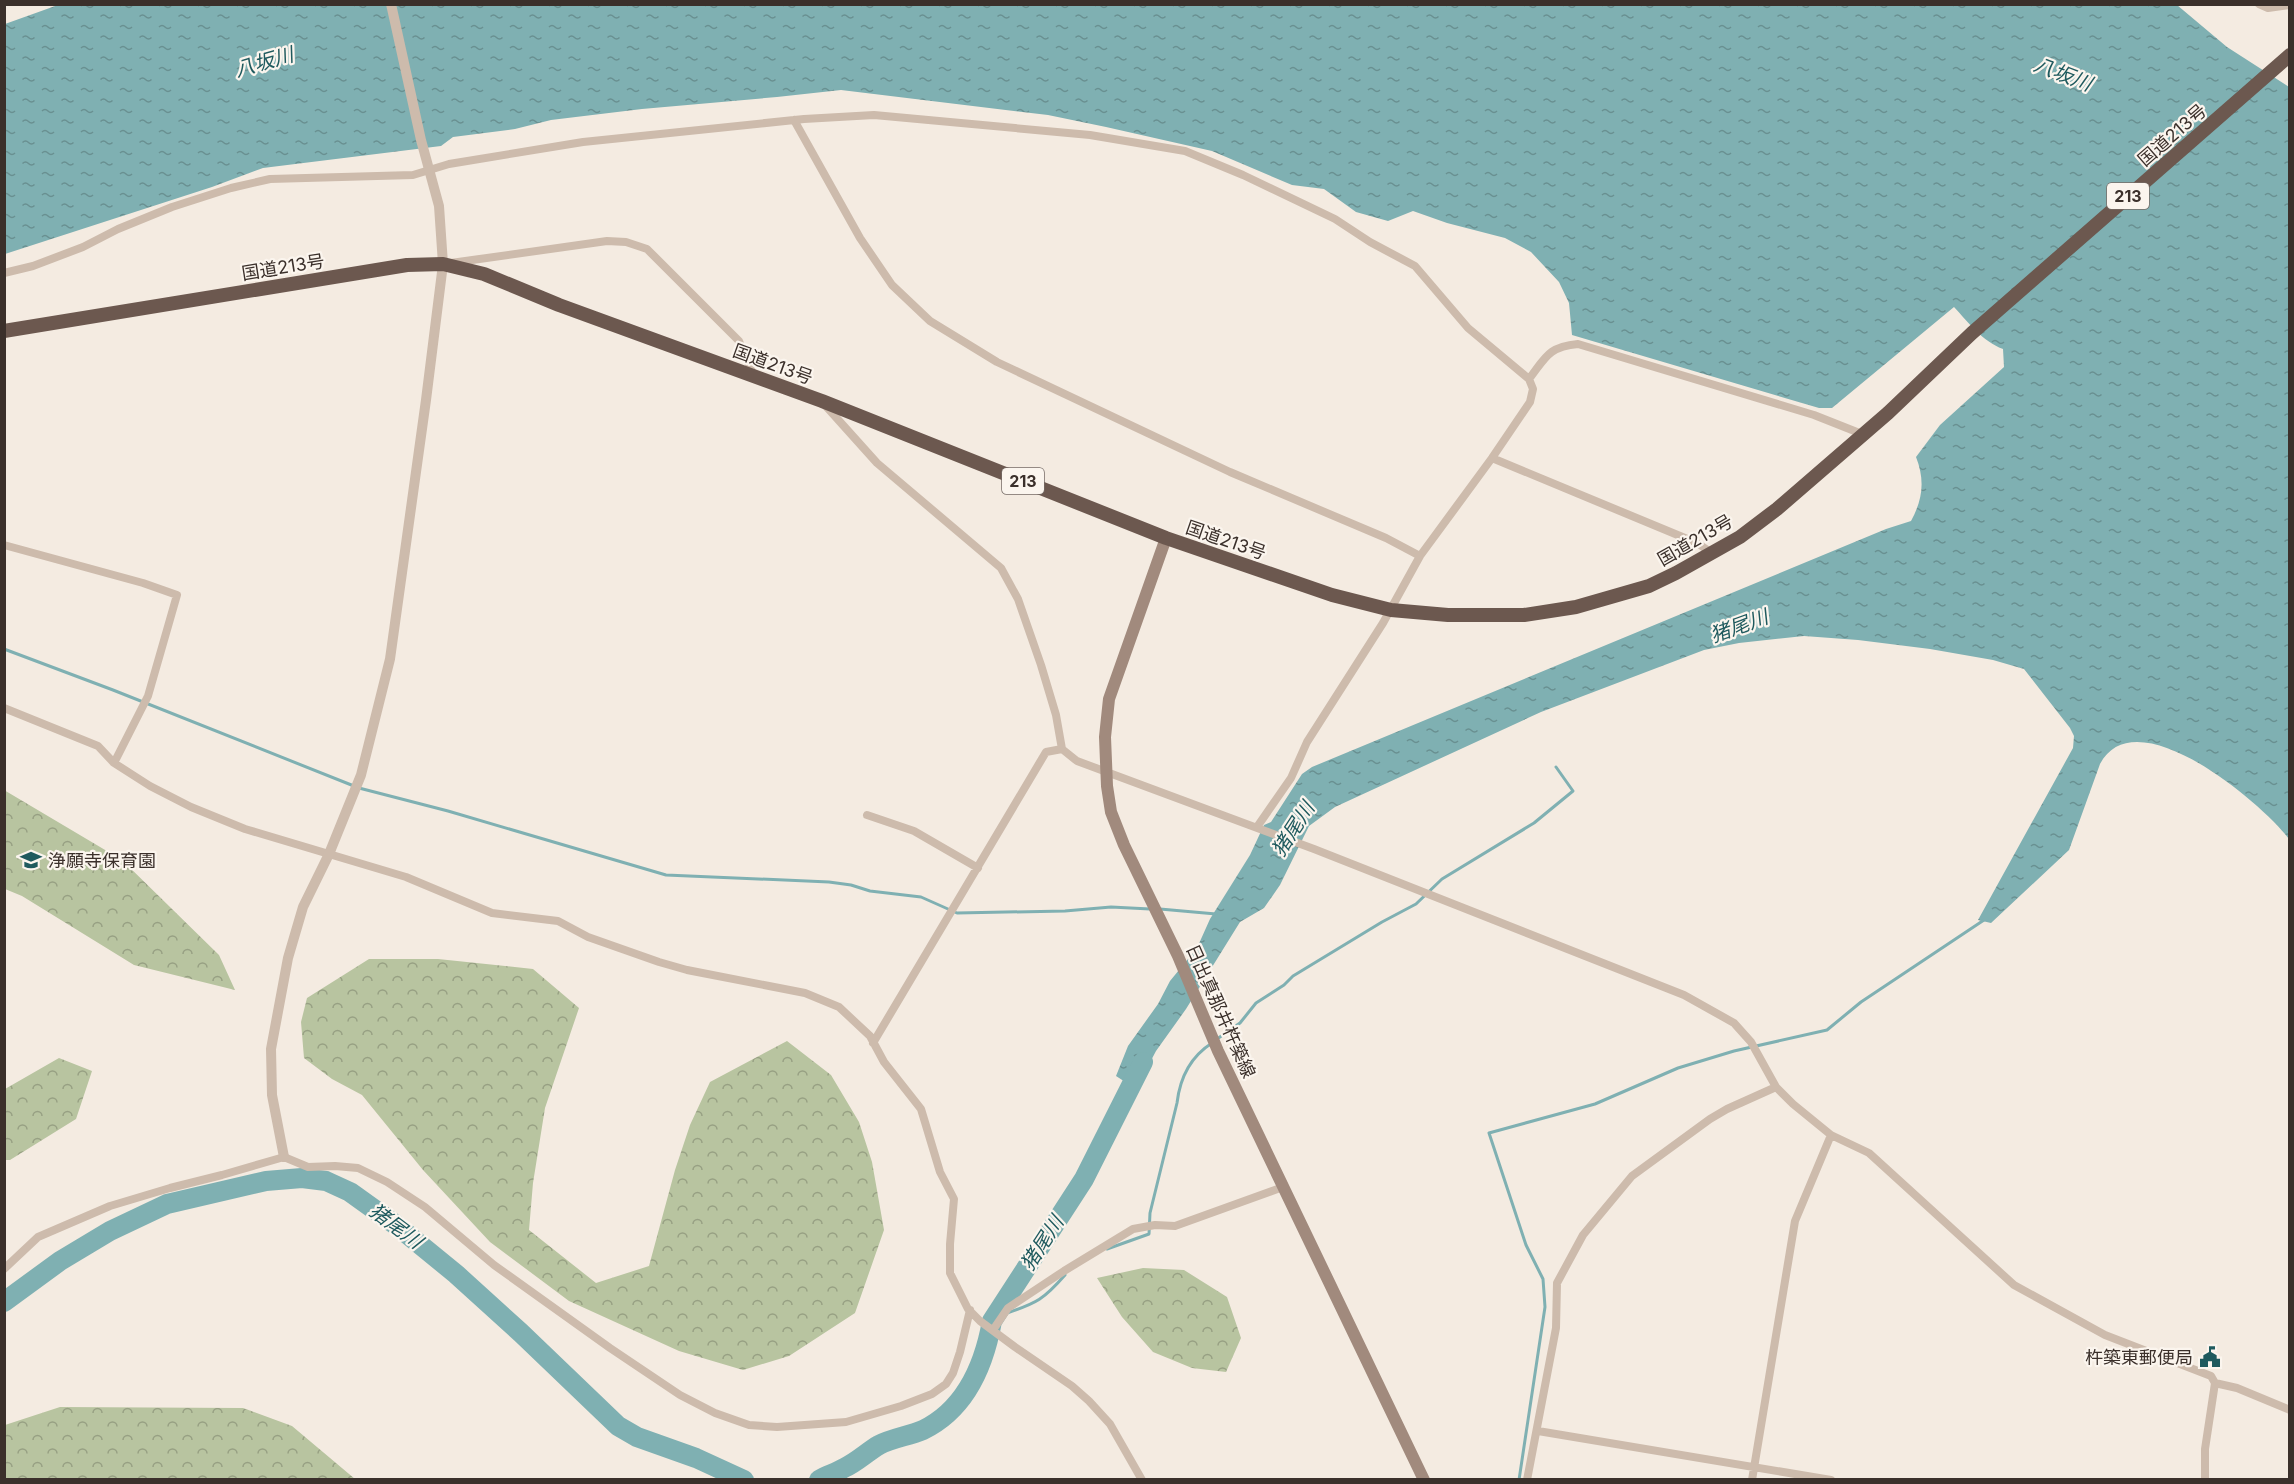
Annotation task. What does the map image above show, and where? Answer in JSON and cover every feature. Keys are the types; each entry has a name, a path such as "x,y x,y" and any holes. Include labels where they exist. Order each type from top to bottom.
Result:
{"highway":[{"name":"国道213号","path":"4,331 407,265 443,264 484,274 559,305 822,401 1166,538 1332,595 1391,610 1491,617 1524,615 1576,607 1649,586 1740,537 1777,509 1888,413 1972,333 2287,57"}],"main road":[{"name":"日出真那井杵築線","path":"1166,538 1109,699 1105,737 1111,812 1124,845 1178,956 1218,1051 1424,1479"}],"street":[{"path":"284,1157 272,1095 271,1049 288,958 303,907 329,854 361,775 390,659 443,264 439,206 391,4"},
{"path":"2259,4 2268,8 2289,5"},
{"path":"4,273 53,259 172,207 231,188 270,179 413,175 449,164 583,142 794,120 874,115 1090,135 1185,151 1243,175 1335,219 1370,242 1415,266 1468,328 1529,379 1533,389 1530,402 1420,556 1391,610 1307,742 1291,778 1257,827"},
{"path":"794,120 860,238 892,285 930,321 997,362 1166,442 1386,538 1420,556"},
{"path":"443,264 607,241 626,242 647,249 739,341 754,377"},
{"path":"1529,379 1551,351 1560,346 1578,344 1814,415 1862,434"},
{"path":"822,401 877,462 1001,568 1018,599 1041,665 1056,715 1062,749 1077,761 1257,827 1684,995 1734,1023 1751,1042 1776,1087 1793,1104 1831,1135 1869,1153 2014,1285 2105,1335 2200,1371 2211,1376 2216,1383 2238,1388 2289,1410"},
{"path":"1492,458 1697,543 1712,553"},
{"path":"4,545 143,583 177,595 148,696 114,763"},
{"path":"4,708 98,746 114,763 150,786 234,825 406,877 492,914 558,921 588,937 659,962 687,970 789,989 823,1000 850,1015 870,1036 884,1062 921,1109 940,1172 954,1199 950,1273 970,1310 980,1321 1072,1386 1089,1401 1110,1424 1142,1479"},
{"path":"873,1043 1046,752 1062,749"},
{"path":"867,815 914,831 978,868"},
{"path":"1527,1479 1556,1328 1557,1283 1583,1235 1632,1176 1710,1119 1776,1087"},
{"path":"1752,1479 1795,1221 1831,1135"},
{"path":"4,1269 38,1237 110,1206 284,1157 308,1167 357,1168 387,1182 425,1207 494,1265 680,1395 715,1413 749,1425 777,1427 846,1422 901,1406 932,1394 946,1384 953,1373 970,1310"},
{"path":"993,1330 1008,1308 1133,1229 1155,1225 1175,1226 1283,1187"},
{"path":"2205,1479 2205,1449 2216,1383"},
{"path":"1538,1431 1831,1479"}],"green space":[{"path":"4,790 122,860 219,955 235,990 134,965 22,896 5,889"},
{"path":"369,959 438,959 533,969 579,1008 545,1108 533,1183 529,1230 596,1283 649,1266 675,1170 690,1125 710,1082 787,1041 831,1075 859,1122 872,1162 884,1230 855,1313 789,1356 743,1370 679,1351 569,1301 490,1242 423,1170 362,1095 332,1079 304,1058 301,1022 307,998"},
{"path":"59,1058 92,1071 76,1119 10,1160 5,1160 5,1089"},
{"path":"1143,1268 1184,1270 1227,1297 1241,1338 1226,1372 1192,1368 1153,1352 1122,1317 1097,1278"},
{"path":"60,1407 243,1408 292,1426 355,1479 5,1479 5,1425"}],"water":[{"name":"八坂川","path":"58,5 2177,5 2227,47 2289,87 2289,839 2254,803 2198,763 2169,749 2141,742 2117,746 2100,764 2069,850 1991,923 1978,920 2073,748 2074,736 2070,728 2024,669 1993,660 1930,649 1804,636 1739,643 1704,650 1541,712 1335,807 1309,826 1280,885 1264,908 1240,922 1186,1009 1156,1051 1136,1089 1116,1076 1128,1046 1158,1004 1170,981 1197,948 1210,919 1250,855 1264,825 1271,822 1302,774 1312,767 1886,529 1911,521 1918,505 1922,482 1916,457 1940,425 2004,367 2003,349 1982,336 1954,307 1832,408 1819,408 1572,335 1569,303 1559,282 1531,252 1505,238 1447,223 1413,211 1388,221 1356,212 1324,189 1292,185 1212,151 1106,127 1048,115 841,90 551,120 515,129 453,137 441,146 263,168 212,187 5,254 5,24"}],"waterway":[{"path":"4,649 359,788 448,811 666,875 829,882 870,891 921,897 957,913 1065,911 1111,907 1150,909"},
{"path":"1217,1039 1240,1023 1256,1003 1284,985 1293,976 1416,904 1442,879 1534,823 1573,791 1556,767"},
{"path":"1160,909 1216,914"},
{"path":"1519,1480 1545,1307 1543,1279 1526,1245 1489,1133 1595,1104 1678,1068 1734,1051 1827,1030 1861,1002 1984,920"},
{"path":"1107,1249 1149,1234 1150,1213 1181,1085 1192,1061 1212,1043"},
{"name":"猪尾川","path":"819,1480 849,1466 879,1445 923,1430 938,1421 962,1398 978,1370 992,1321 1084,1179 1143,1062"},
{"name":"猪尾川","path":"4,1302 60,1261 110,1231 167,1204 266,1181 302,1178 326,1181 350,1192 396,1225 456,1274 618,1426 637,1437 696,1458 744,1480"},
{"path":"1007,1313 1039,1299 1065,1275"}],"place":[{"name":"浄願寺保育園","path":"31,860"},
{"name":"杵築東郵便局","path":"2210,1357"}]}
